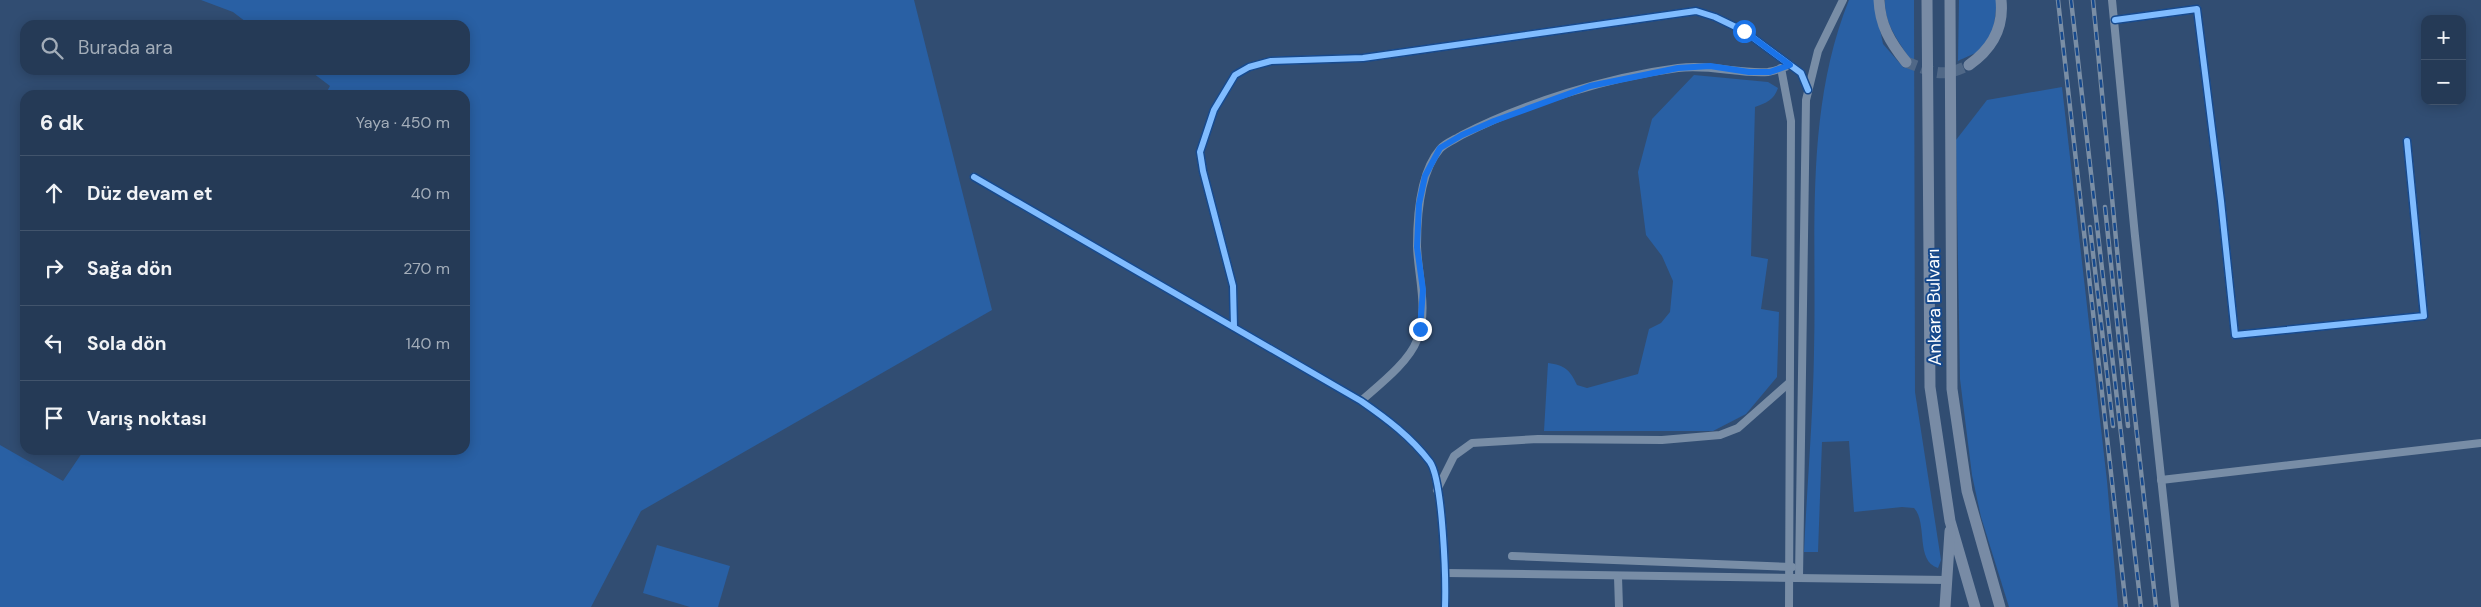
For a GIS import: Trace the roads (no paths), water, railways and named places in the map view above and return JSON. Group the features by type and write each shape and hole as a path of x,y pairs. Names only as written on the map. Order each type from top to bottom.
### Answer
{"main road":[{"path":"1880,0 1881,18 1888,36 1906,62"},
{"name":"Ankara Bulvarı","path":"1927,0 1930,387 1950,521 1975,607"},
{"name":"Ankara Bulvarı","path":"1950,0 1952,389 1967,491 2000,607"},
{"path":"1969,65 1985,53 1996,38 2002,19 2001,0"},
{"path":"1946,607 1950,521"}],"street":[{"path":"1799,578 1808,90 1818,51 1843,0"},
{"path":"2112,0 2175,607"},
{"path":"2114,20 2197,9 2221,201 2235,335 2424,316 2406,141"},
{"path":"1234,327 1233,286 1203,171 1200,152 1214,110 1225,90 1235,75 1248,67 1271,61 1362,58 1696,11 1715,17 1744,31 1801,73 1808,90"},
{"path":"1362,401 1396,369 1417,341 1423,290 1417,247 1419,204 1425,176 1440,148 1462,135 1494,121 1590,86 1678,68 1710,66 1763,72 1790,65"},
{"path":"1781,68 1792,121 1789,607"},
{"path":"974,177 1362,401 1402,430 1431,464 1437,490 1446,573 1445,607"},
{"path":"1437,490 1454,456 1472,443 1538,439 1662,440 1720,435 1738,428 1789,383"},
{"path":"2161,480 2481,443"},
{"path":"1512,556 1799,567"},
{"path":"1446,573 1947,580"},
{"path":"1618,576 1619,607"}],"tunnel":[{"path":"1906,62 1931,71 1944,73 1969,65"}],"railway":[{"path":"2058,0 2126,607"},
{"path":"2071,0 2141,607"},
{"path":"2093,0 2120,281 2156,607"},
{"path":"2105,207 2128,426"},
{"path":"2090,227 2113,426"}]}
